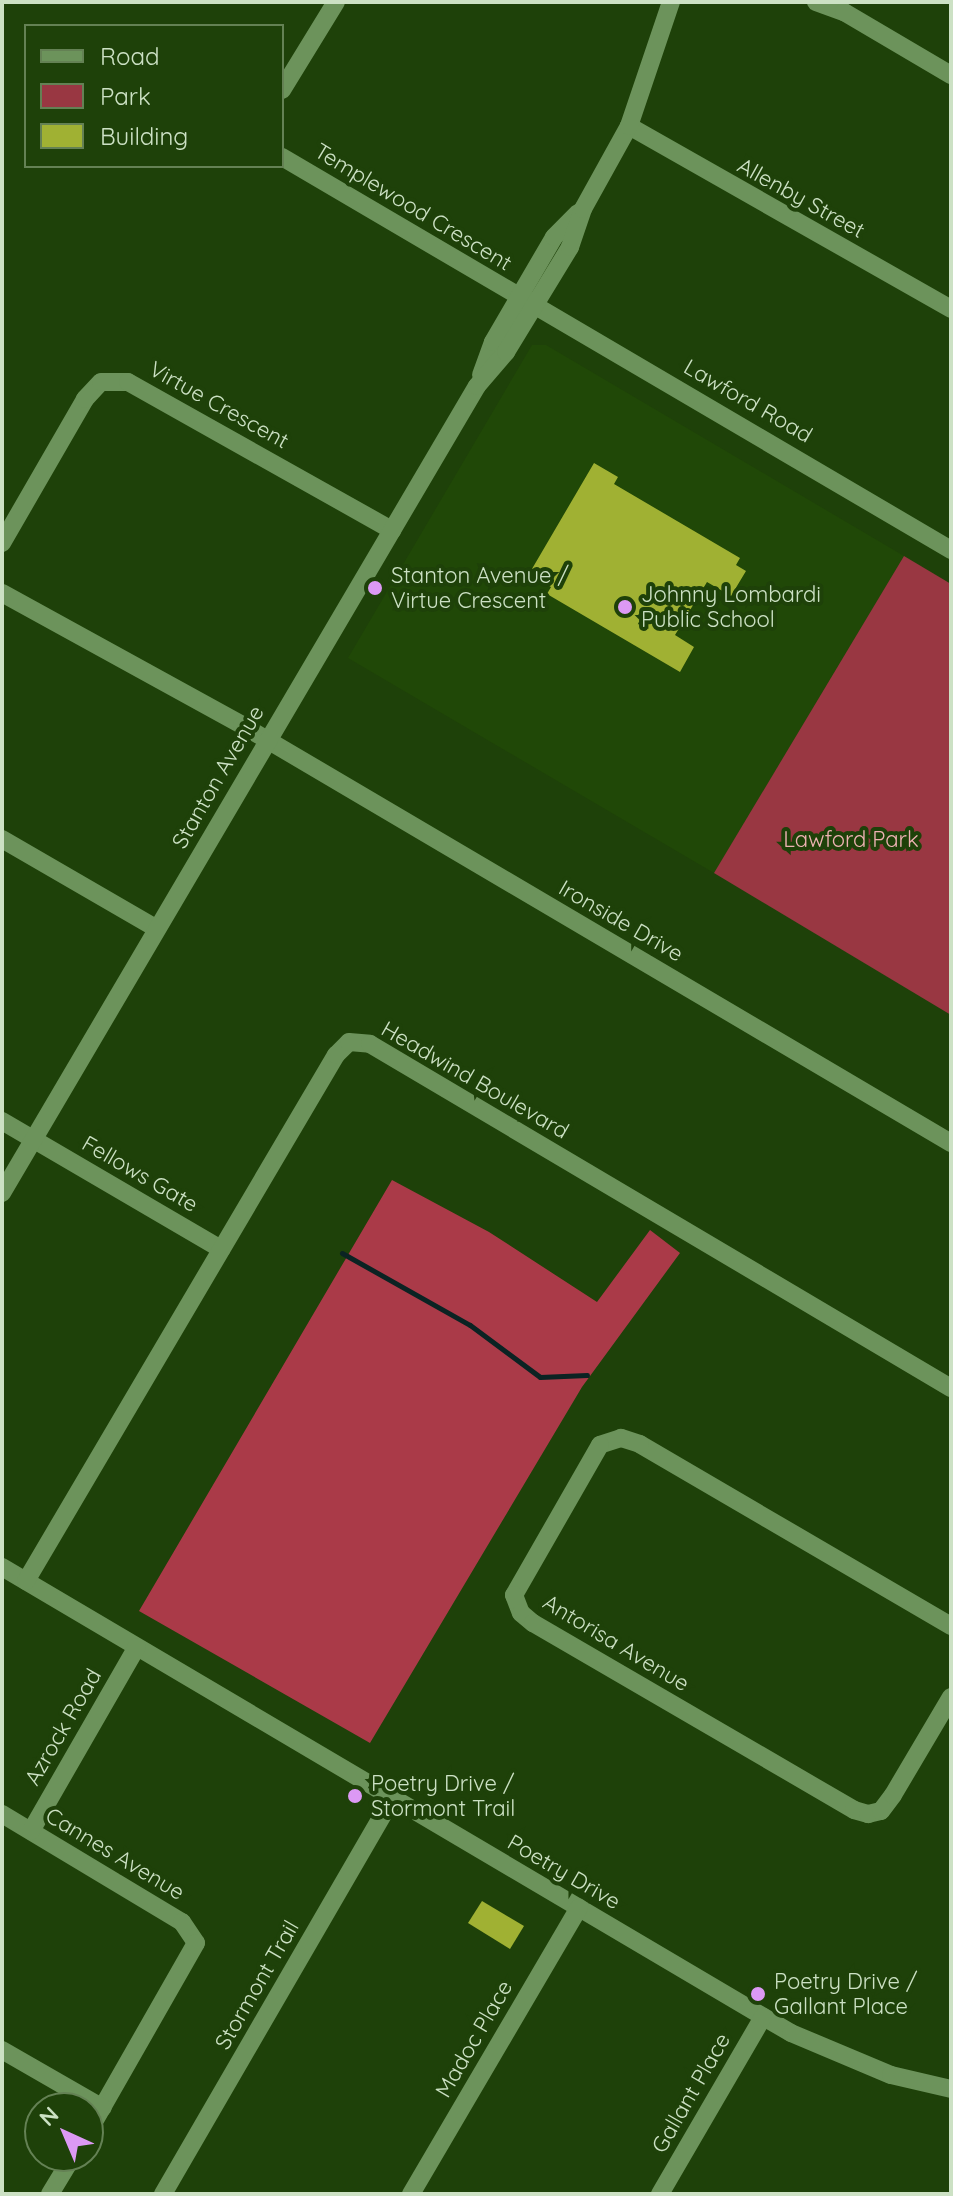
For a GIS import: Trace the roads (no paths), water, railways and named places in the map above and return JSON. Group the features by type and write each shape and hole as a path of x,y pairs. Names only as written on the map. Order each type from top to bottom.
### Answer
{"street":[{"path":"284,87 336,2"},
{"name":"Stanton Avenue","path":"2,1193 477,386 506,352 554,237 583,209 629,126 671,2"},
{"path":"816,2 844,12 951,75"},
{"name":"Allenby Street","path":"629,126 951,309"},
{"name":"Templewood Crescent","path":"284,158 526,302"},
{"name":"Lawford Road","path":"526,302 950,547"},
{"name":"Virtue Crescent","path":"2,543 85,399 101,382 128,382 392,530"},
{"path":"2,593 268,740"},
{"name":"Ironside Drive","path":"268,740 951,1143"},
{"path":"2,839 157,929"},
{"name":"Headwind Boulevard","path":"26,1581 336,1055 349,1042 370,1044 950,1385"},
{"name":"Fellows Gate","path":"2,1121 221,1249"},
{"name":"Antorisa Avenue","path":"951,1626 640,1444 621,1438 600,1445 514,1595 521,1613 533,1623 854,1810 868,1814 881,1811 893,1795 951,1697"},
{"name":"Poetry Drive","path":"2,1567 763,2017 813,2044 854,2061 891,2075 951,2089"},
{"name":"Azrock Road","path":"31,1831 137,1647"},
{"name":"Stormont Trail","path":"163,2194 392,1799"},
{"name":"Cannes Avenue","path":"2,1814 182,1922 196,1943 104,2106"},
{"name":"Madoc Place","path":"411,2194 579,1908"},
{"name":"Gallant Place","path":"660,2194 763,2017"},
{"path":"2,2050 75,2092"},
{"path":"50,2194 63,2172"}],"waterway":[{"path":"342,1253 470,1325 540,1377 587,1375"}],"place":[{"name":"Stanton Avenue / Virtue Crescent","path":"375,588"},
{"name":"Johnny Lombardi Public School","path":"625,607"},
{"name":"Poetry Drive / Stormont Trail","path":"355,1796"},
{"name":"Poetry Drive / Gallant Place","path":"758,1994"}],"park label":[{"name":"Lawford Park","path":"851,840"}]}
